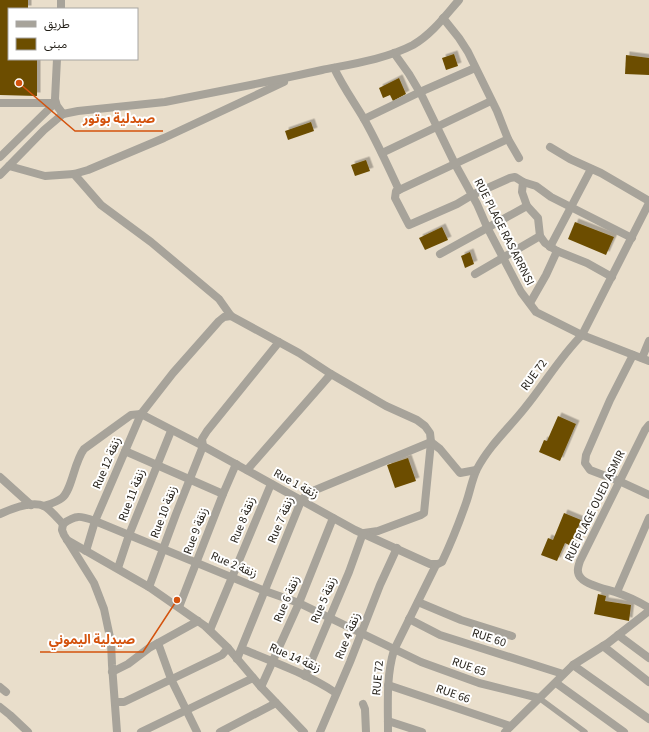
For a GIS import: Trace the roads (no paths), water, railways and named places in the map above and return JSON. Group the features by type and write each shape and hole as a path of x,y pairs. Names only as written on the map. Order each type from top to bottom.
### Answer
{"street":[{"path":"0,175 44,130 63,114 91,109 165,102 334,68 394,53 420,40 434,29 459,0"},
{"path":"443,18 465,48 518,158"},
{"name":"RUE PLAGE RAS ARRNSI","path":"394,53 420,92 520,292 536,312 582,336 641,358"},
{"path":"57,60 55,103 63,114"},
{"path":"334,68 382,153 398,190"},
{"path":"364,119 475,68"},
{"path":"8,166 45,176 74,174 88,170 164,138 299,75"},
{"path":"382,153 491,101"},
{"path":"0,104 55,103"},
{"path":"0,157 55,103"},
{"path":"508,139 398,190 395,198 408,224 410,225 457,204 472,195 515,177 523,182 536,186 551,197 632,238"},
{"path":"550,147 649,202"},
{"path":"530,303 546,275 554,249 571,207 591,169"},
{"path":"74,174 101,205 151,242 219,299 231,316 300,353 386,406 417,420 426,426 430,433 431,442 424,513 378,531 363,533"},
{"path":"523,182 522,192 527,206 538,218 540,236 554,249 587,263 612,277"},
{"name":"RUE 72","path":"388,732 388,685 394,650 460,520 476,470 494,442 524,410 567,352 582,336 649,202"},
{"path":"440,254 527,206"},
{"path":"475,274 540,236"},
{"name":"Rue 12 زنقة","path":"86,551 95,521 141,414 173,373 219,321 224,317 231,316"},
{"path":"649,341 641,358 610,400 585,458 586,466 590,470 649,495"},
{"name":"Rue 10 زنقة","path":"149,587 203,446 202,439 279,342"},
{"path":"247,470 332,374"},
{"path":"0,514 14,508 31,505 44,506 61,499 66,494 79,456 84,449 131,415 141,414"},
{"name":"Rue 1 زنقة","path":"141,414 171,431 203,446 333,518 422,560 439,564"},
{"name":"RUE PLAGE OUED ASMIR","path":"617,592 588,583 581,579 578,575 578,567 619,481 649,425"},
{"name":"Rue 11 زنقة","path":"118,568 129,535 171,431"},
{"path":"431,442 440,449 460,472 476,470"},
{"name":"Rue 7 زنقة","path":"237,660 301,501 308,493 431,442"},
{"path":"125,451 223,494"},
{"name":"Rue 9 زنقة","path":"179,607 236,464"},
{"path":"0,477 31,505"},
{"name":"Rue 8 زنقة","path":"210,630 271,484"},
{"path":"44,506 63,524 62,530 67,540 94,583 101,599 110,636 117,732"},
{"name":"Rue 2 زنقة","path":"63,524 68,520 79,516 95,521 265,591 299,603 394,650"},
{"name":"Rue 6 زنقة","path":"261,687 299,603 333,518"},
{"path":"649,518 617,592 649,608"},
{"name":"Rue 5 زنقة","path":"305,676 349,572 363,533"},
{"path":"67,540 149,587 210,630 228,648 300,731"},
{"name":"Rue 4 زنقة","path":"320,732 397,548"},
{"path":"418,602 461,620 512,636"},
{"path":"508,730 573,665 603,646 649,612"},
{"name":"RUE 60","path":"409,620 440,634 563,674"},
{"path":"112,672 128,664 149,648 198,621"},
{"path":"618,635 649,658"},
{"path":"158,643 172,679 197,732"},
{"path":"603,646 649,682"},
{"path":"115,702 124,702 222,655 228,648"},
{"name":"Rue 14 زنقة","path":"242,649 320,683 336,693"},
{"name":"RUE 65","path":"394,650 421,662 479,683 539,698"},
{"path":"573,665 649,720"},
{"path":"141,732 253,678"},
{"path":"556,683 624,732"},
{"name":"RUE 66","path":"388,685 508,730"},
{"path":"539,698 585,732"},
{"path":"220,732 276,703"},
{"path":"363,704 365,709 366,732"},
{"path":"0,707 10,714 28,732"},
{"path":"388,721 422,732"}],"place":[{"name":"صيدلية بوتور","path":"19,83"},
{"name":"صيدلية اليموني","path":"177,600"}]}
